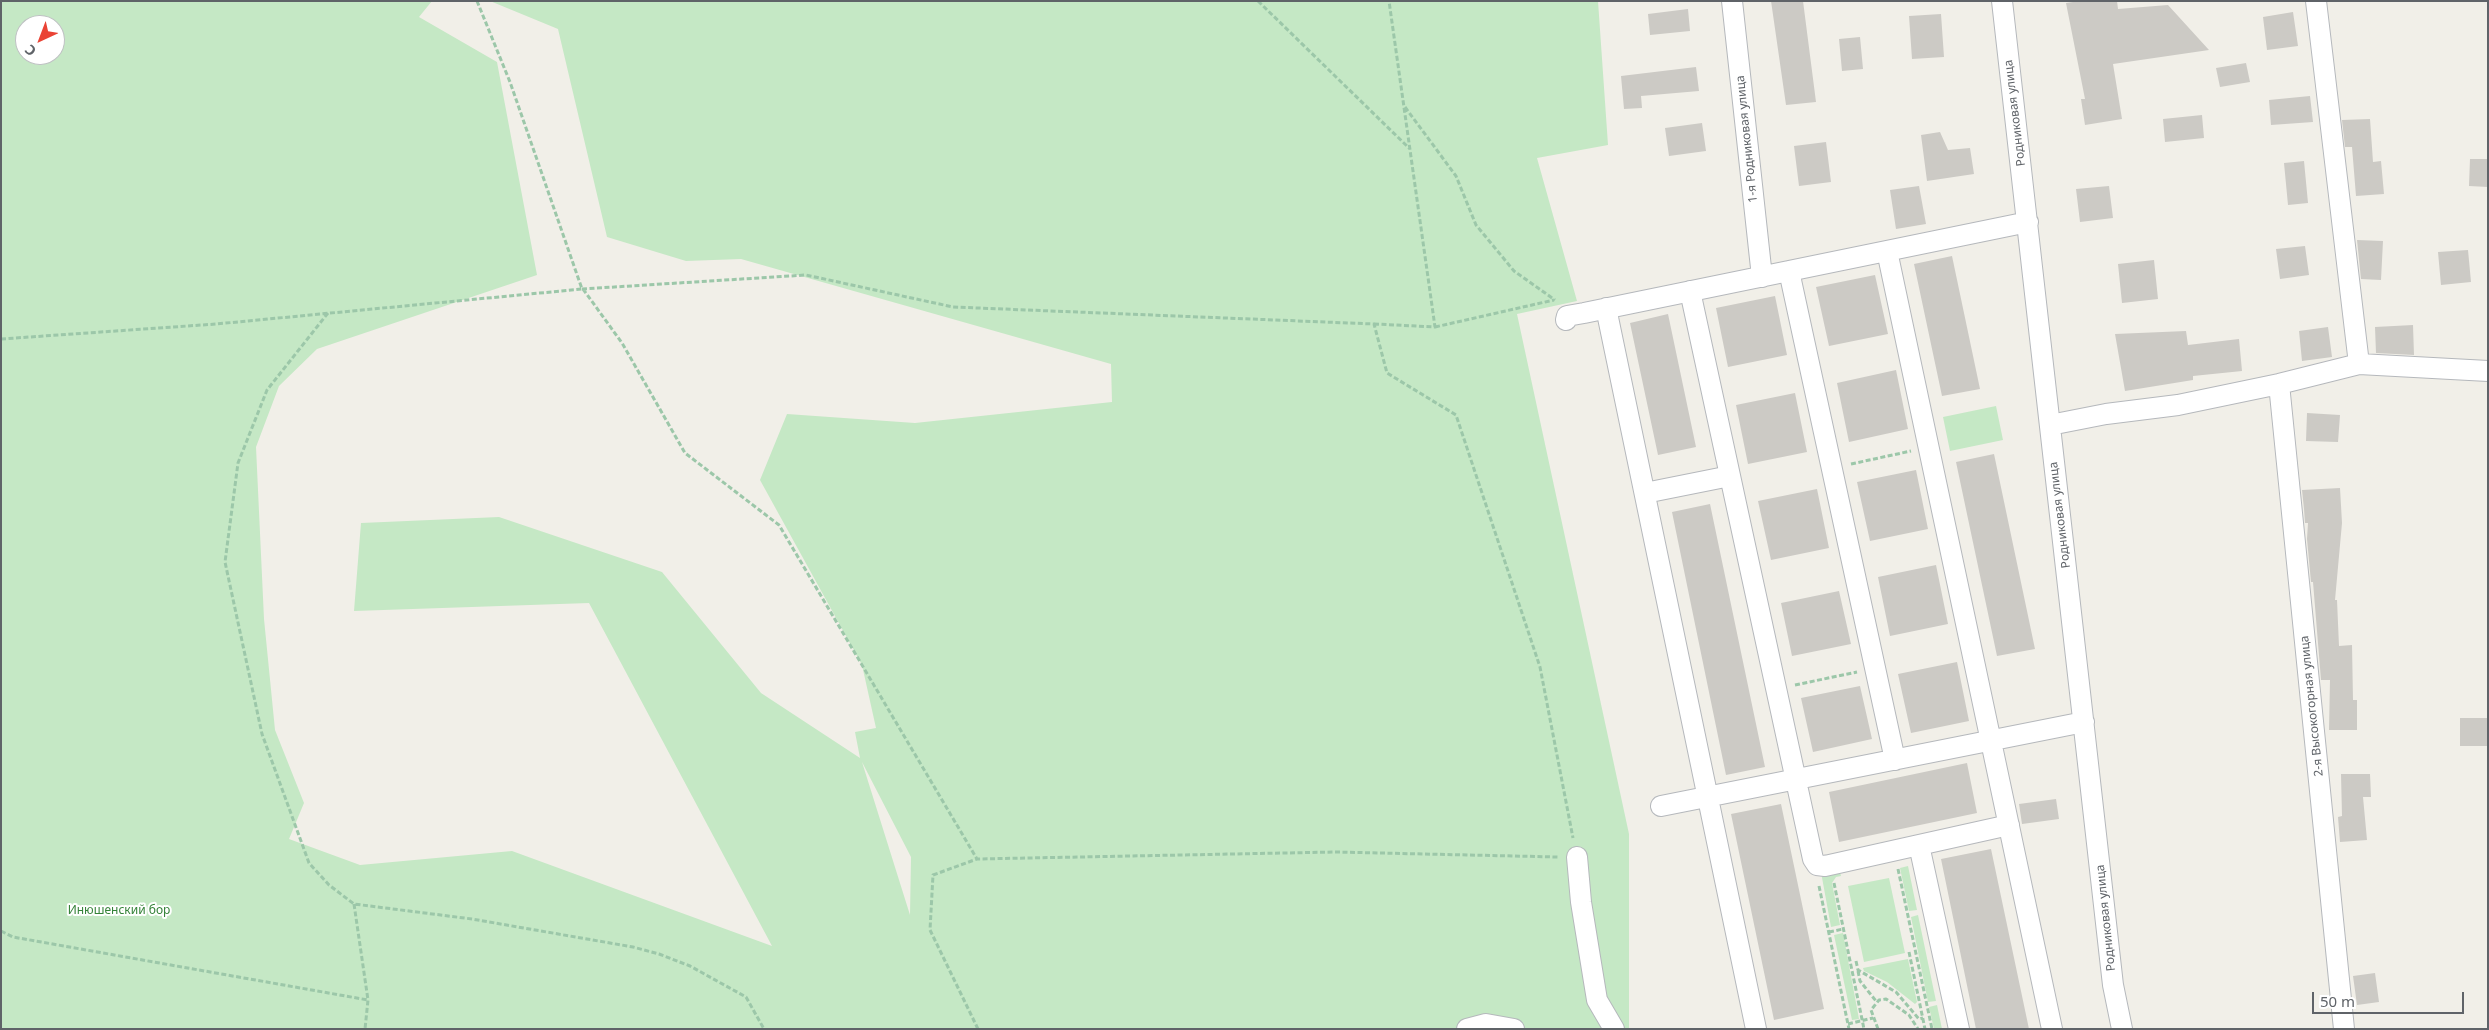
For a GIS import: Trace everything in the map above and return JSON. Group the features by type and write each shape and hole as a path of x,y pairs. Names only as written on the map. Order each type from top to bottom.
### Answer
{"street":[{"name":"1-я Родниковая улица","path":"1732,1 1762,276"},
{"name":"Родниковая улица","path":"2002,1 2113,985 2122,1029"},
{"path":"2316,1 2360,364"},
{"path":"1566,318 1606,308 2028,222"},
{"path":"1887,251 2052,1029"},
{"path":"1789,271 1895,760"},
{"path":"1690,292 1813,859 1817,865 1824,866 2009,825"},
{"path":"1606,308 1756,1029"},
{"path":"2050,425 2106,414 2178,405 2279,384 2360,364 2488,371"},
{"name":"2-я Высокогорная улица","path":"2279,384 2344,1029"},
{"path":"1645,494 1730,476"},
{"path":"1661,806 2084,722"},
{"path":"1919,845 1959,1029"},
{"path":"1576,857 1581,902 1597,1000 1614,1029"},
{"path":"1467,1029 1486,1024 1514,1029"}],"path":[{"path":"477,1 510,82 582,289 622,343 685,453 779,525 977,859"},
{"path":"1258,1 1410,149"},
{"path":"1389,1 1435,327"},
{"path":"1,339 216,324 582,289 806,274 953,307 1435,327 1555,300 1514,271 1476,226 1456,176 1404,106"},
{"path":"328,313 267,390 238,464 226,562 262,734 309,863 329,885 354,904 472,919 633,947 690,966 746,997 764,1029"},
{"path":"978,1029 930,930 933,875 977,859 1335,852 1576,857 1540,667 1456,415 1387,373 1374,324"},
{"path":"1831,468 1929,448"},
{"path":"1776,689 1875,669"},
{"path":"1817,865 1817,876 1849,1029"},
{"path":"1893,866 1898,870 1932,1029"},
{"path":"1837,878 1833,884 1864,1029"},
{"path":"354,904 368,1000 365,1029"},
{"path":"1829,932 1843,929"},
{"path":"1,931 13,937 368,1000"},
{"path":"1909,952 1921,1019 1925,1029"},
{"path":"1856,961 1860,981 1876,1001"},
{"path":"1858,970 1896,992 1921,1019"},
{"path":"1878,1029 1871,1010 1876,1001 1886,999 1895,1003 1913,1020 1918,1029"},
{"path":"1920,1006 1927,1004"},
{"path":"1848,1024 1873,1018"},
{"path":"1913,1020 1921,1019"}],"green space":[{"name":"Инюшенский бор","path":"1,1 432,1 419,17 497,62 537,275 317,349 279,386 256,447 264,619 275,730 304,803 289,839 360,865 512,851 772,946 589,603 354,611 361,523 499,517 662,572 761,693 860,758 855,732 876,728 862,665 760,480 787,414 915,423 1112,402 1111,364 741,259 686,261 607,237 558,29 490,1 1598,1 1608,145 1537,158 1577,301 1517,314 1629,834 1629,1029 1,1029","holes":["862,762 911,857 910,915"]},
{"path":"1996,406 2003,440 1950,451 1943,417"},
{"path":"1908,866 1917,910 1909,911 1900,868"},
{"path":"1839,868 1841,876 1836,877 1832,883 1840,925 1831,927 1821,872"},
{"path":"1889,878 1905,953 1864,962 1848,886"},
{"path":"1918,915 1936,1001 1928,1002 1911,917"},
{"path":"1843,933 1859,1019 1852,1020 1834,935"},
{"path":"1908,959 1917,1002 1915,1004 1887,982 1864,971 1863,968"},
{"path":"1937,1005 1942,1029 1934,1029 1929,1007"}],"building":[{"path":"1771,1 1803,1 1816,102 1786,105"},
{"path":"2117,1 2118,9 2168,5 2209,50 2113,64 2122,119 2085,125 2081,99 2085,99 2066,3"},
{"path":"1688,9 1690,31 1650,35 1648,14"},
{"path":"2293,12 2298,46 2267,50 2263,17"},
{"path":"1941,14 1944,57 1912,59 1909,16"},
{"path":"1860,37 1863,69 1842,71 1839,39"},
{"path":"2246,63 2250,82 2220,87 2216,68"},
{"path":"1696,67 1699,91 1641,96 1642,108 1624,109 1621,76"},
{"path":"2310,96 2313,122 2271,125 2269,100"},
{"path":"2202,115 2204,138 2165,142 2163,119"},
{"path":"2370,119 2373,162 2381,161 2384,194 2356,196 2352,147 2345,147 2342,120"},
{"path":"1702,123 1706,151 1669,156 1665,128"},
{"path":"1940,132 1948,150 1970,148 1974,174 1927,181 1921,135"},
{"path":"1826,142 1831,182 1799,186 1794,146"},
{"path":"2470,159 2488,159 2488,187 2469,186"},
{"path":"2304,161 2308,203 2288,205 2284,163"},
{"path":"1919,186 1926,224 1896,229 1890,190"},
{"path":"2109,186 2113,218 2080,222 2076,189"},
{"path":"2357,240 2383,241 2381,280 2361,279"},
{"path":"2305,246 2309,275 2280,279 2276,249"},
{"path":"2468,250 2471,282 2441,285 2438,252"},
{"path":"1952,256 1980,389 1942,396 1914,264"},
{"path":"2154,260 2158,299 2122,303 2118,264"},
{"path":"1875,275 1888,334 1829,346 1816,287"},
{"path":"1775,296 1787,355 1728,367 1716,308"},
{"path":"1668,314 1696,447 1658,455 1630,323"},
{"path":"2413,325 2414,355 2376,353 2375,327"},
{"path":"2328,327 2332,357 2302,361 2299,331"},
{"path":"2186,331 2188,345 2239,339 2242,371 2193,376 2193,380 2125,391 2115,334"},
{"path":"1896,370 1908,429 1849,442 1837,383"},
{"path":"1795,393 1807,452 1748,464 1736,405"},
{"path":"2307,413 2340,415 2338,442 2306,441"},
{"path":"1994,454 2035,649 1997,656 1956,462"},
{"path":"1916,470 1928,529 1870,541 1857,482"},
{"path":"2340,488 2342,523 2335,600 2337,600 2339,646 2352,645 2353,700 2357,700 2357,730 2329,730 2330,680 2321,680 2313,582 2311,582 2307,539 2308,523 2305,523 2302,490"},
{"path":"1817,489 1829,548 1771,560 1758,501"},
{"path":"1710,504 1765,767 1726,775 1672,512"},
{"path":"1936,565 1948,624 1890,636 1878,577"},
{"path":"1839,591 1851,644 1792,656 1781,603"},
{"path":"1957,662 1969,721 1911,733 1898,674"},
{"path":"1860,686 1872,739 1813,752 1801,698"},
{"path":"2460,718 2488,718 2488,746 2460,746"},
{"path":"1967,763 1977,813 1839,842 1829,792"},
{"path":"2341,774 2370,774 2371,797 2363,797 2367,840 2340,842 2338,817 2342,816"},
{"path":"2056,799 2059,819 2022,824 2019,804"},
{"path":"1781,804 1824,1009 1774,1020 1731,814"},
{"path":"1991,849 2029,1029 1976,1029 1941,859"},
{"path":"2375,973 2379,1002 2357,1005 2353,976"}]}
